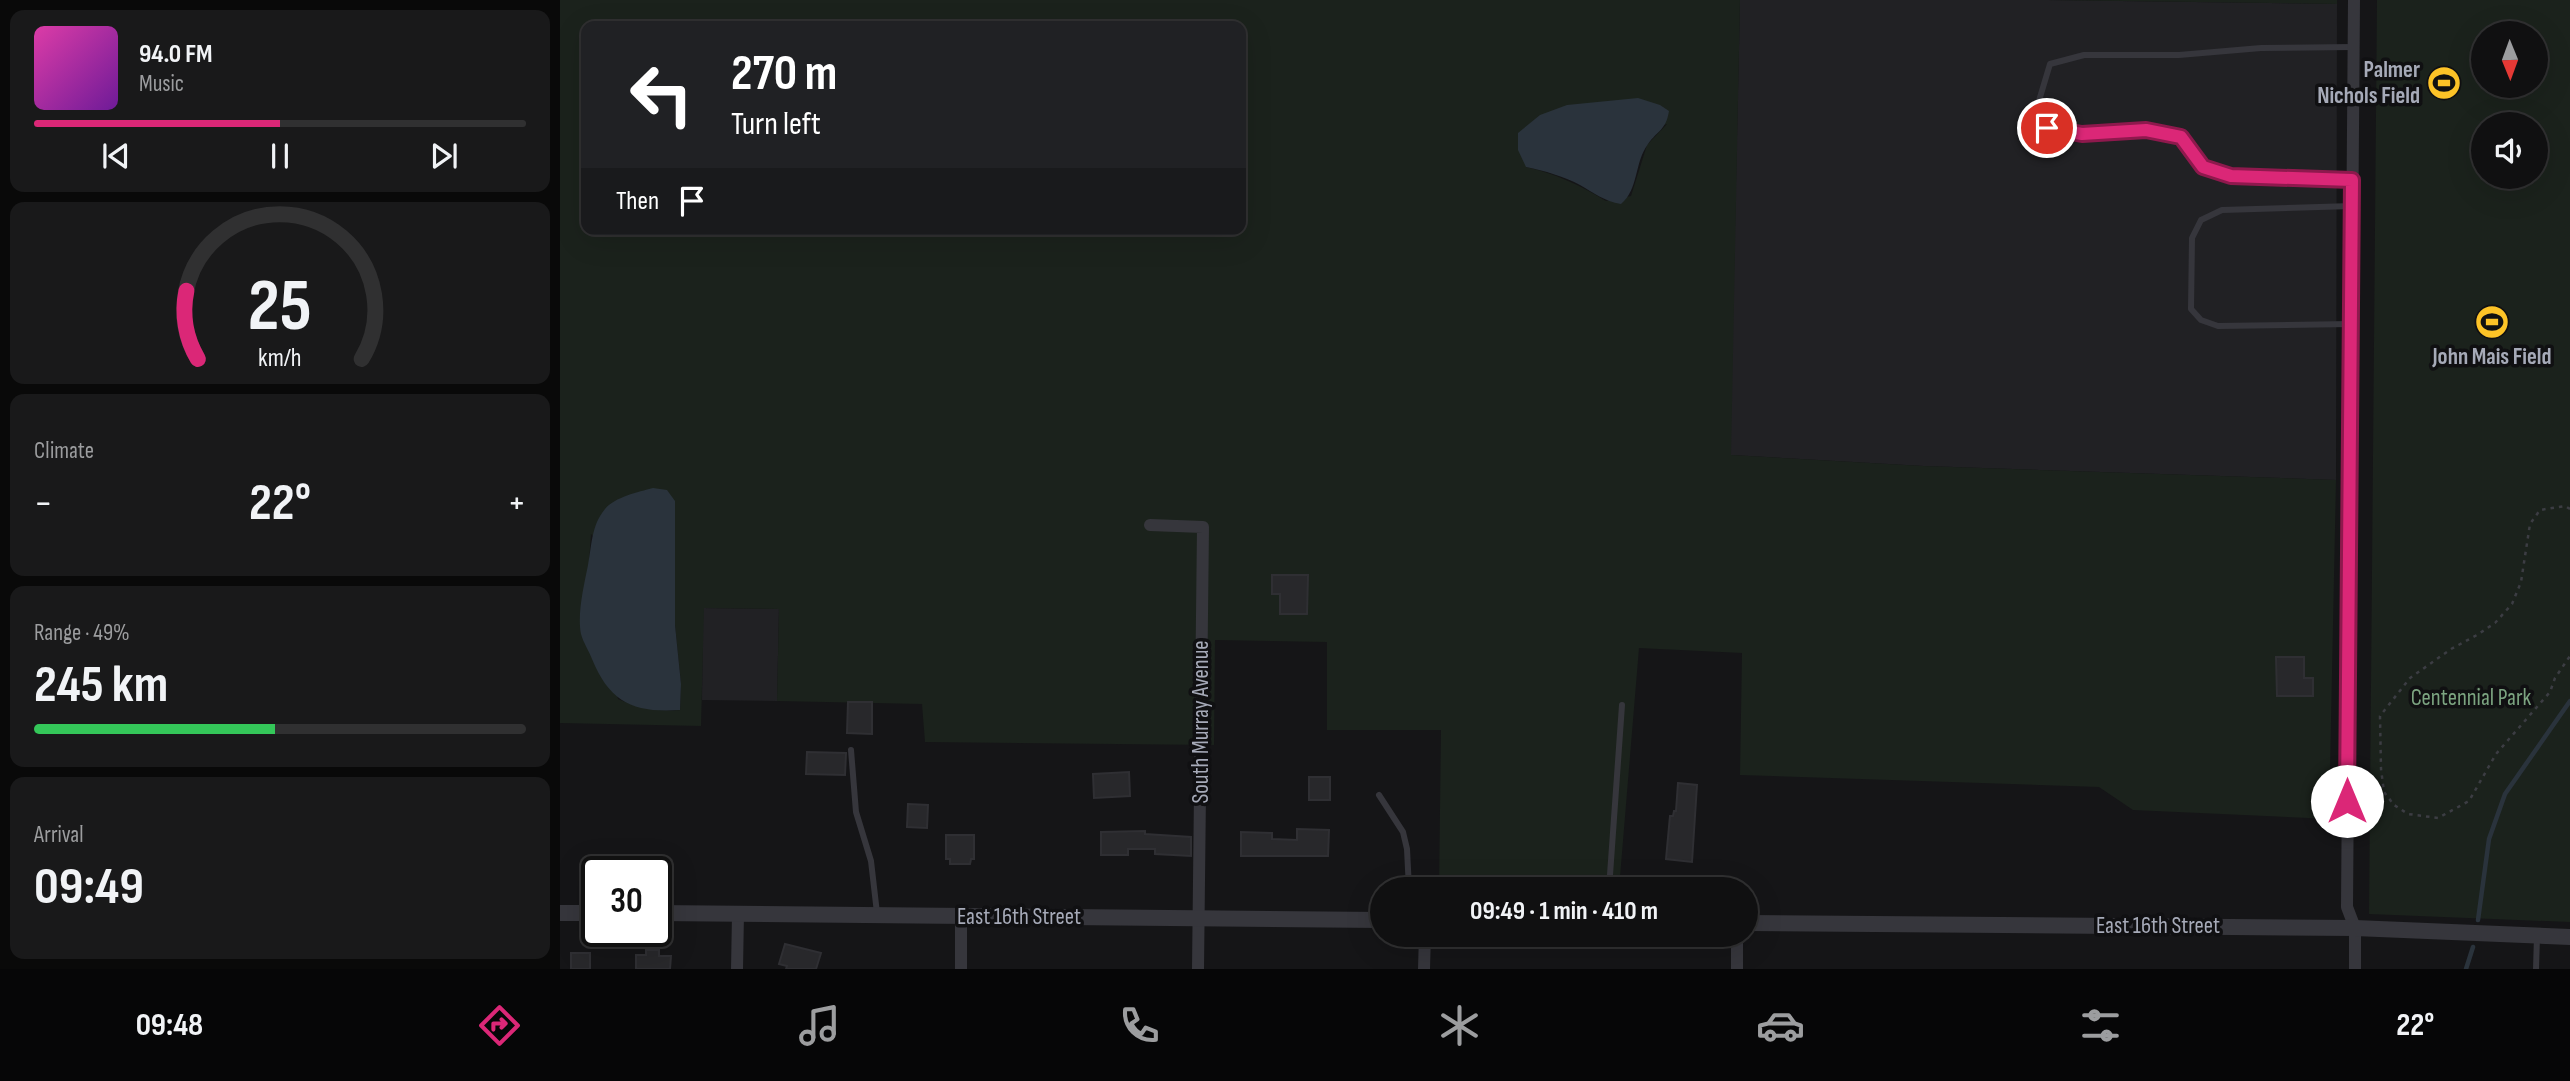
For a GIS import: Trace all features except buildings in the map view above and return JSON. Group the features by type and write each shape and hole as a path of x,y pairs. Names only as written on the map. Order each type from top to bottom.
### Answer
{"street":[{"path":"2354,0 2347,907 2355,928 2355,969"},
{"name":"South Murray Avenue","path":"1150,525 1203,527 1198,969"},
{"path":"560,913 581,913"},
{"name":"East 16th Street","path":"672,914 1370,920"},
{"path":"737,914 737,969"},
{"path":"961,916 961,969"},
{"name":"East 16th Street","path":"1758,923 2355,928 2570,937"},
{"path":"1424,947 1424,969"},
{"path":"1737,947 1737,969"}],"lane":[{"path":"2352,180 2231,176 2203,167 2181,137 2146,130 2082,134 2047,128 2038,104 2050,64 2084,55 2179,55 2261,48 2353,47"},
{"path":"2351,324 2218,326 2201,320 2191,309 2192,238 2201,220 2222,210 2352,206"},
{"path":"1610,877 1622,705"},
{"path":"850,750 856,812 871,861 877,915"},
{"path":"1379,795 1403,832 1408,877"},
{"path":"2536,969 2537,936"}],"path":[{"path":"2570,509 2565,506 2540,510 2530,524 2521,582 2512,604 2495,623 2410,678 2380,716 2384,792 2394,805 2408,814 2438,818 2469,801 2496,754 2550,692 2555,678 2570,656"}],"shaded area":[{"path":"1740,0 2337,4 2336,480 1923,466 1730,455"},
{"path":"1638,98 1669,111 1664,126 1644,151 1631,191 1621,204 1604,199 1567,179 1526,167 1518,150 1518,133 1540,115 1567,105"},
{"path":"653,488 667,490 675,501 675,625 681,684 680,710 637,707 616,695 599,674 583,640 580,626 593,536 600,515 615,501"},
{"path":"703,608 779,609 777,701 702,700"}],"green space":[{"path":"560,0 1740,0 1731,455 1923,466 2336,480 2329,819 2133,810 2099,787 1740,775 1742,653 1639,648 1620,877 1439,877 1441,730 1327,730 1327,642 1215,640 1214,745 925,742 922,704 777,701 779,609 704,608 701,726 560,723","holes":["1667,124 1647,145 1631,196 1606,201 1567,181 1526,167","591,534 675,625 681,684 680,710 648,709 618,699 589,562"]},
{"path":"2049,0 2337,0 2337,4"},
{"name":"Centennial Park","path":"2377,0 2570,0 2570,922 2369,914"}],"waterway":[{"path":"2478,920 2489,839 2505,794 2570,701"},
{"path":"2466,969 2473,947"}],"place":[{"name":"Palmer Nichols Field","path":"2444,83"},
{"name":"John Mais Field","path":"2492,322"}],"route":[{"path":"2047,128 2082,134 2146,130 2181,137 2203,167 2231,176 2352,180 2347,801"}]}
